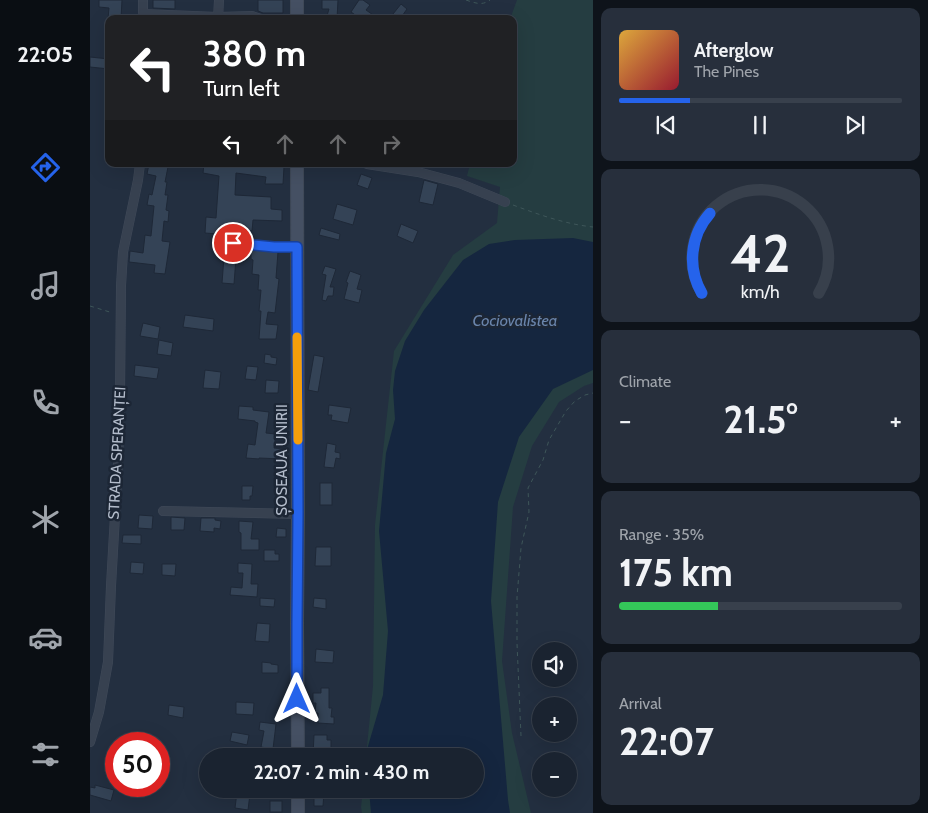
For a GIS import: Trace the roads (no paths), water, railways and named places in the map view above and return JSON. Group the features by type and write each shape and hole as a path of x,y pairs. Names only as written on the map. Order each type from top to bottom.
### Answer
{"main road":[{"path":"296,15 297,0"},
{"name":"ȘOSEAUA UNIRII","path":"297,167 298,748"},
{"path":"298,798 298,813"}],"street":[{"path":"143,0 143,15"},
{"path":"218,15 219,0"},
{"name":"STRADA SPERANȚEI","path":"90,742 108,662 110,586 118,463 120,286 123,252 140,167"},
{"path":"386,167 418,172 459,183 505,202"},
{"path":"163,511 298,514"}],"lane":[{"path":"233,243 297,247"}],"water":[{"name":"Cociovalistea","path":"573,238 593,242 593,370 553,389 519,437 498,502 491,601 510,813 371,813 370,798 484,798 484,748 367,748 383,695 388,631 379,531 386,453 395,419 393,390 395,371 405,341 424,310 463,260 489,244 515,240"}]}
